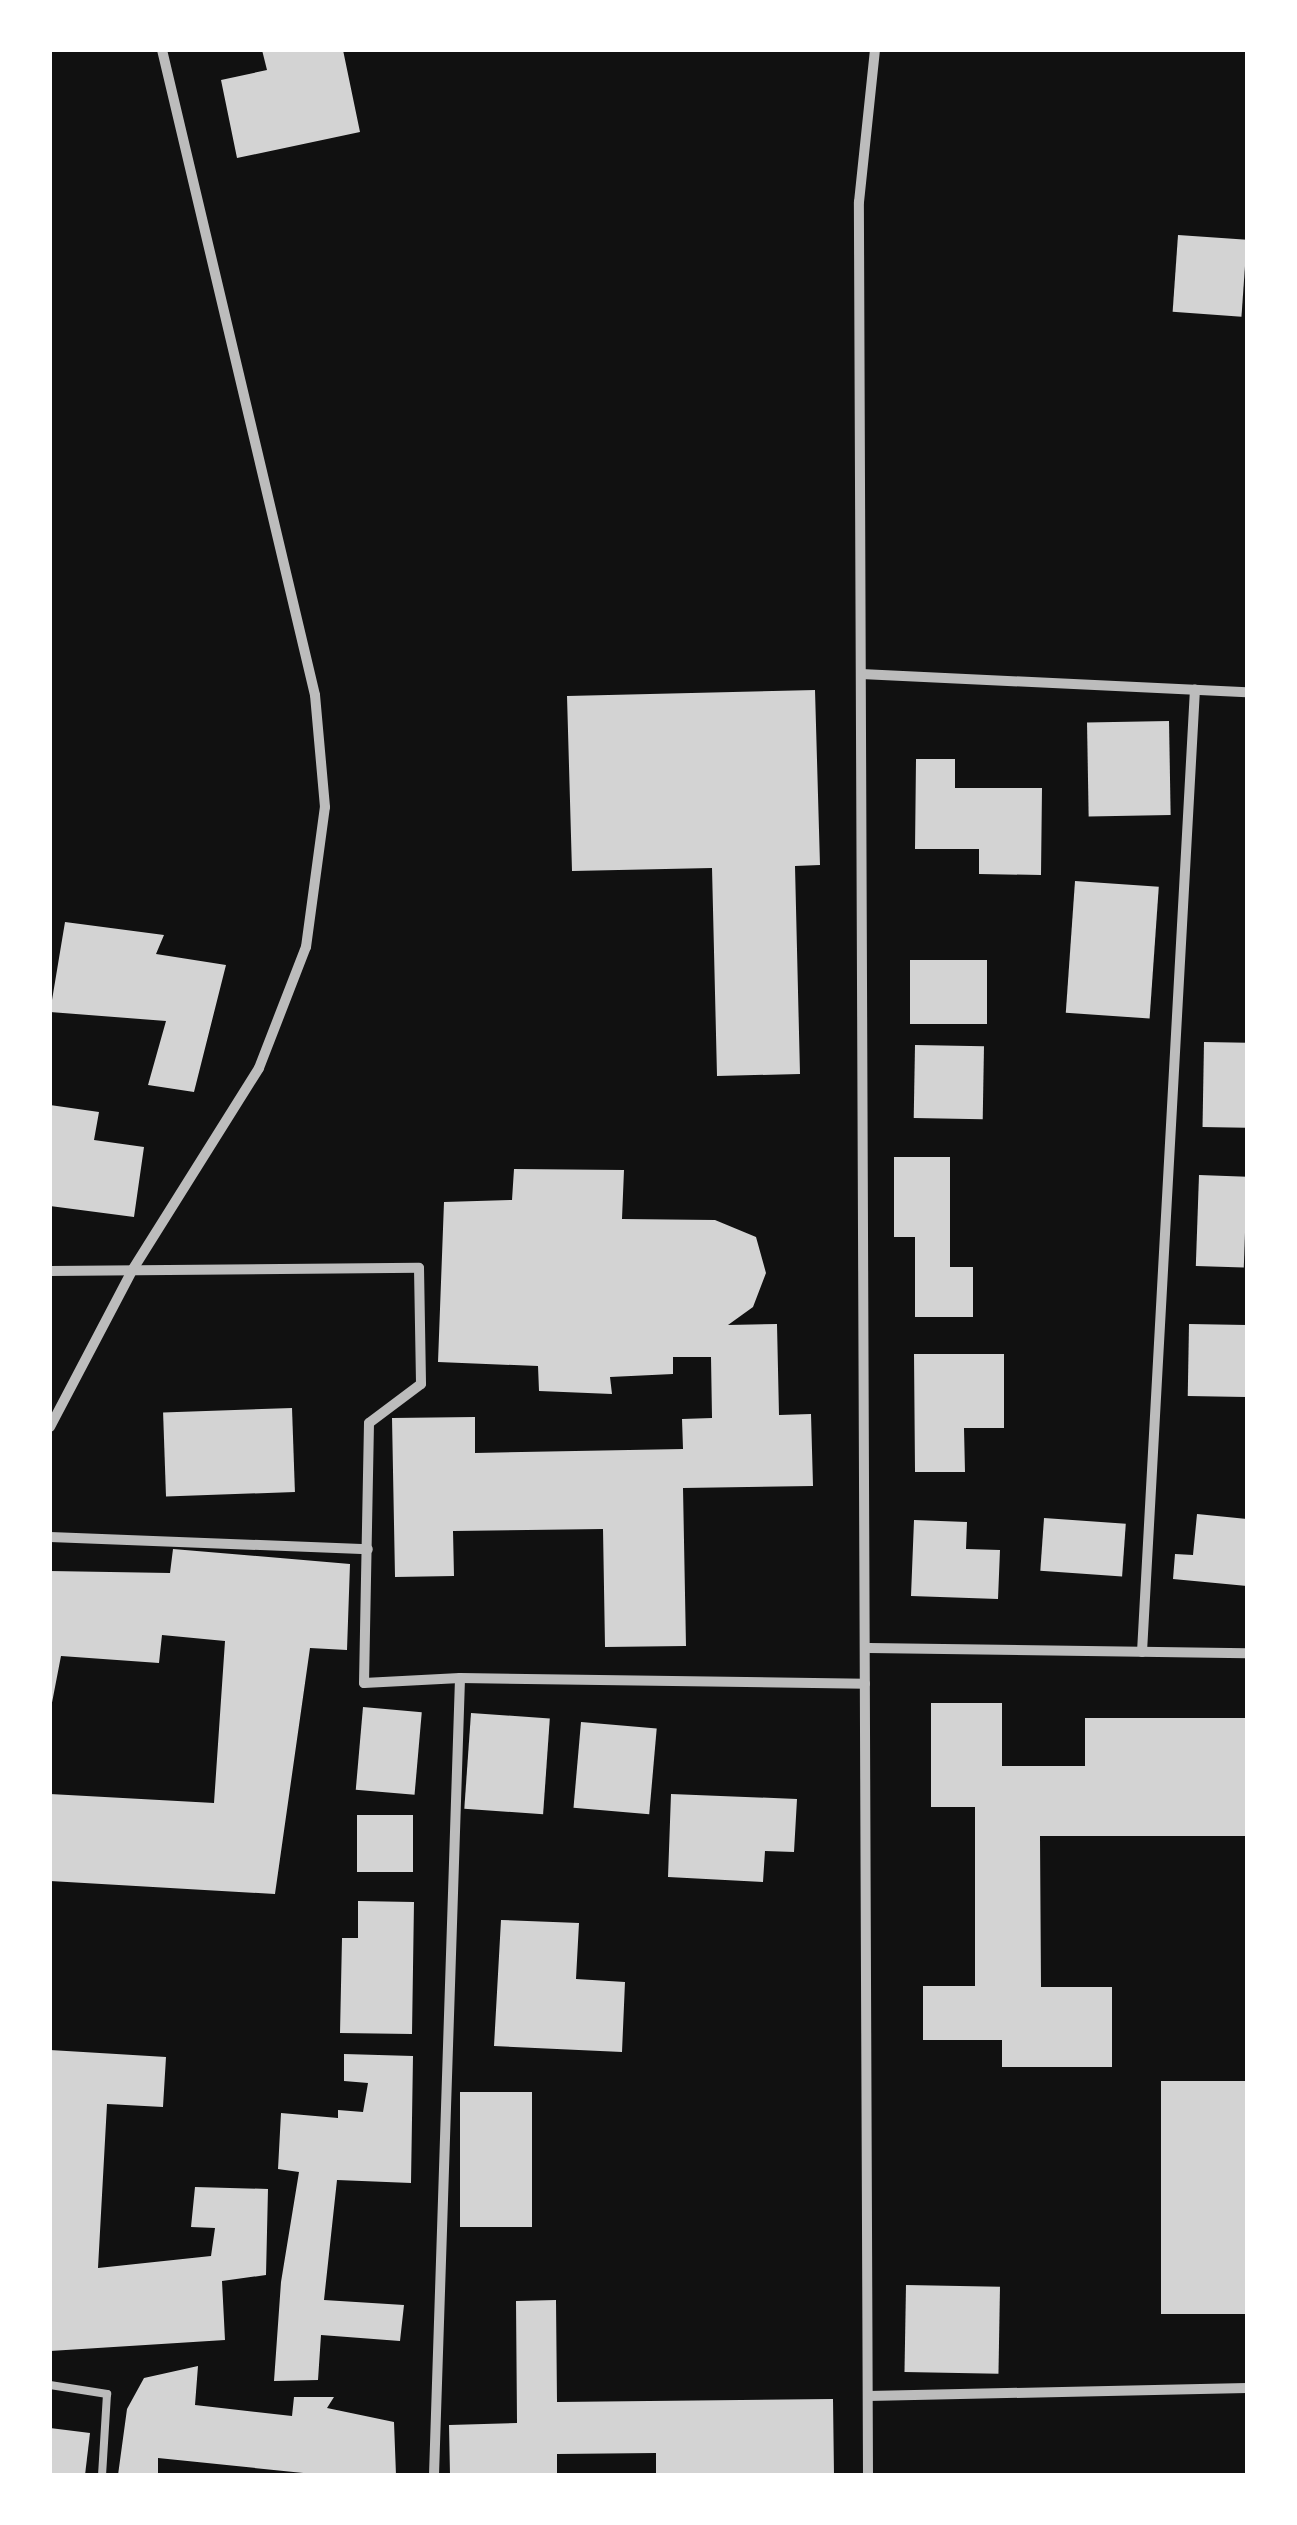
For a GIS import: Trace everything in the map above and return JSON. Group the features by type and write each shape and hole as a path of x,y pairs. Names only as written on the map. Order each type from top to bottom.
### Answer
{"street":[{"path":"50,1427 132,1270 259,1068 306,947 325,807 316,695 162,50"},
{"path":"868,2475 865,1684 869,1648 859,202 875,50"},
{"path":"861,674 1247,692"},
{"path":"1142,1652 1194,689"},
{"path":"50,1270 420,1268 421,1384 369,1423 364,1683 460,1678 865,1684"},
{"path":"50,1537 368,1549"},
{"path":"869,1648 1247,1653"},
{"path":"434,2475 460,1678"},
{"path":"868,2396 1247,2388"}],"lane":[{"path":"50,2385 107,2394 102,2475"}],"building":[{"path":"262,50 343,50 360,132 237,158 221,80 267,70"},
{"path":"1178,235 1247,240 1241,317 1173,312"},
{"path":"815,690 820,865 795,866 800,1074 717,1076 712,868 572,871 567,696"},
{"path":"1169,721 1171,815 1089,816 1087,722"},
{"path":"916,759 955,759 955,788 1042,788 1041,875 979,874 979,849 915,849"},
{"path":"1075,881 1159,887 1150,1019 1066,1013"},
{"path":"65,922 164,935 156,954 226,965 194,1092 148,1085 166,1021 50,1012"},
{"path":"910,960 987,960 987,1024 910,1024"},
{"path":"1204,1042 1247,1043 1246,1128 1203,1127"},
{"path":"915,1045 984,1046 983,1119 914,1118"},
{"path":"50,1105 99,1112 94,1140 144,1147 134,1217 50,1206"},
{"path":"894,1157 950,1157 950,1267 973,1267 973,1317 915,1317 915,1237 894,1237"},
{"path":"514,1169 624,1170 622,1219 715,1220 756,1237 766,1273 753,1307 728,1325 777,1324 779,1415 811,1414 813,1486 683,1488 686,1646 605,1647 603,1529 453,1531 454,1576 395,1577 392,1418 475,1417 475,1453 683,1449 682,1419 712,1418 711,1357 673,1357 673,1374 610,1377 612,1394 539,1391 538,1366 438,1362 444,1202 512,1200"},
{"path":"1199,1175 1247,1177 1244,1268 1196,1266"},
{"path":"1189,1324 1247,1325 1246,1397 1188,1396"},
{"path":"914,1354 1004,1354 1004,1428 964,1428 965,1472 915,1472"},
{"path":"292,1408 295,1492 166,1496 163,1413"},
{"path":"1197,1514 1247,1519 1247,1586 1173,1579 1175,1554 1193,1555"},
{"path":"1044,1518 1126,1524 1122,1577 1040,1571"},
{"path":"914,1520 967,1522 966,1549 1000,1550 998,1599 911,1596"},
{"path":"173,1549 350,1564 347,1650 310,1648 275,1894 50,1881 50,1794 214,1803 225,1641 162,1635 159,1663 61,1656 50,1713 50,1571 170,1573"},
{"path":"931,1703 1002,1703 1002,1766 1085,1766 1085,1718 1247,1718 1247,1836 1040,1836 1041,1987 1112,1987 1112,2067 1002,2067 1002,2040 923,2040 923,1986 975,1986 975,1807 931,1807"},
{"path":"363,1707 422,1712 415,1795 356,1790"},
{"path":"471,1713 550,1719 543,1814 464,1809"},
{"path":"581,1722 657,1729 649,1814 574,1808"},
{"path":"671,1794 797,1799 794,1852 765,1851 763,1882 668,1877"},
{"path":"357,1815 413,1815 413,1872 357,1872"},
{"path":"358,1901 414,1902 412,2034 340,2033 342,1938 358,1938"},
{"path":"501,1920 579,1923 576,1979 625,1982 622,2052 494,2046"},
{"path":"50,2050 166,2057 163,2107 107,2104 98,2268 211,2256 215,2228 191,2227 195,2187 268,2189 266,2275 222,2281 225,2340 50,2351"},
{"path":"344,2054 413,2056 411,2183 337,2180 324,2300 404,2305 400,2341 321,2335 318,2380 274,2381 281,2282 299,2172 278,2169 281,2113 338,2118 338,2110 363,2112 368,2083 344,2081"},
{"path":"1161,2081 1247,2081 1247,2314 1161,2314"},
{"path":"460,2092 532,2092 532,2227 460,2227"},
{"path":"906,2285 1000,2287 998,2374 904,2372"},
{"path":"556,2300 557,2402 833,2399 834,2475 656,2475 656,2453 557,2454 557,2475 450,2475 449,2425 517,2423 516,2301"},
{"path":"198,2366 195,2405 292,2416 294,2397 334,2397 327,2408 394,2422 396,2475 323,2475 158,2458 158,2475 118,2475 127,2409 144,2378"},
{"path":"50,2428 90,2433 85,2475 50,2475"}]}
